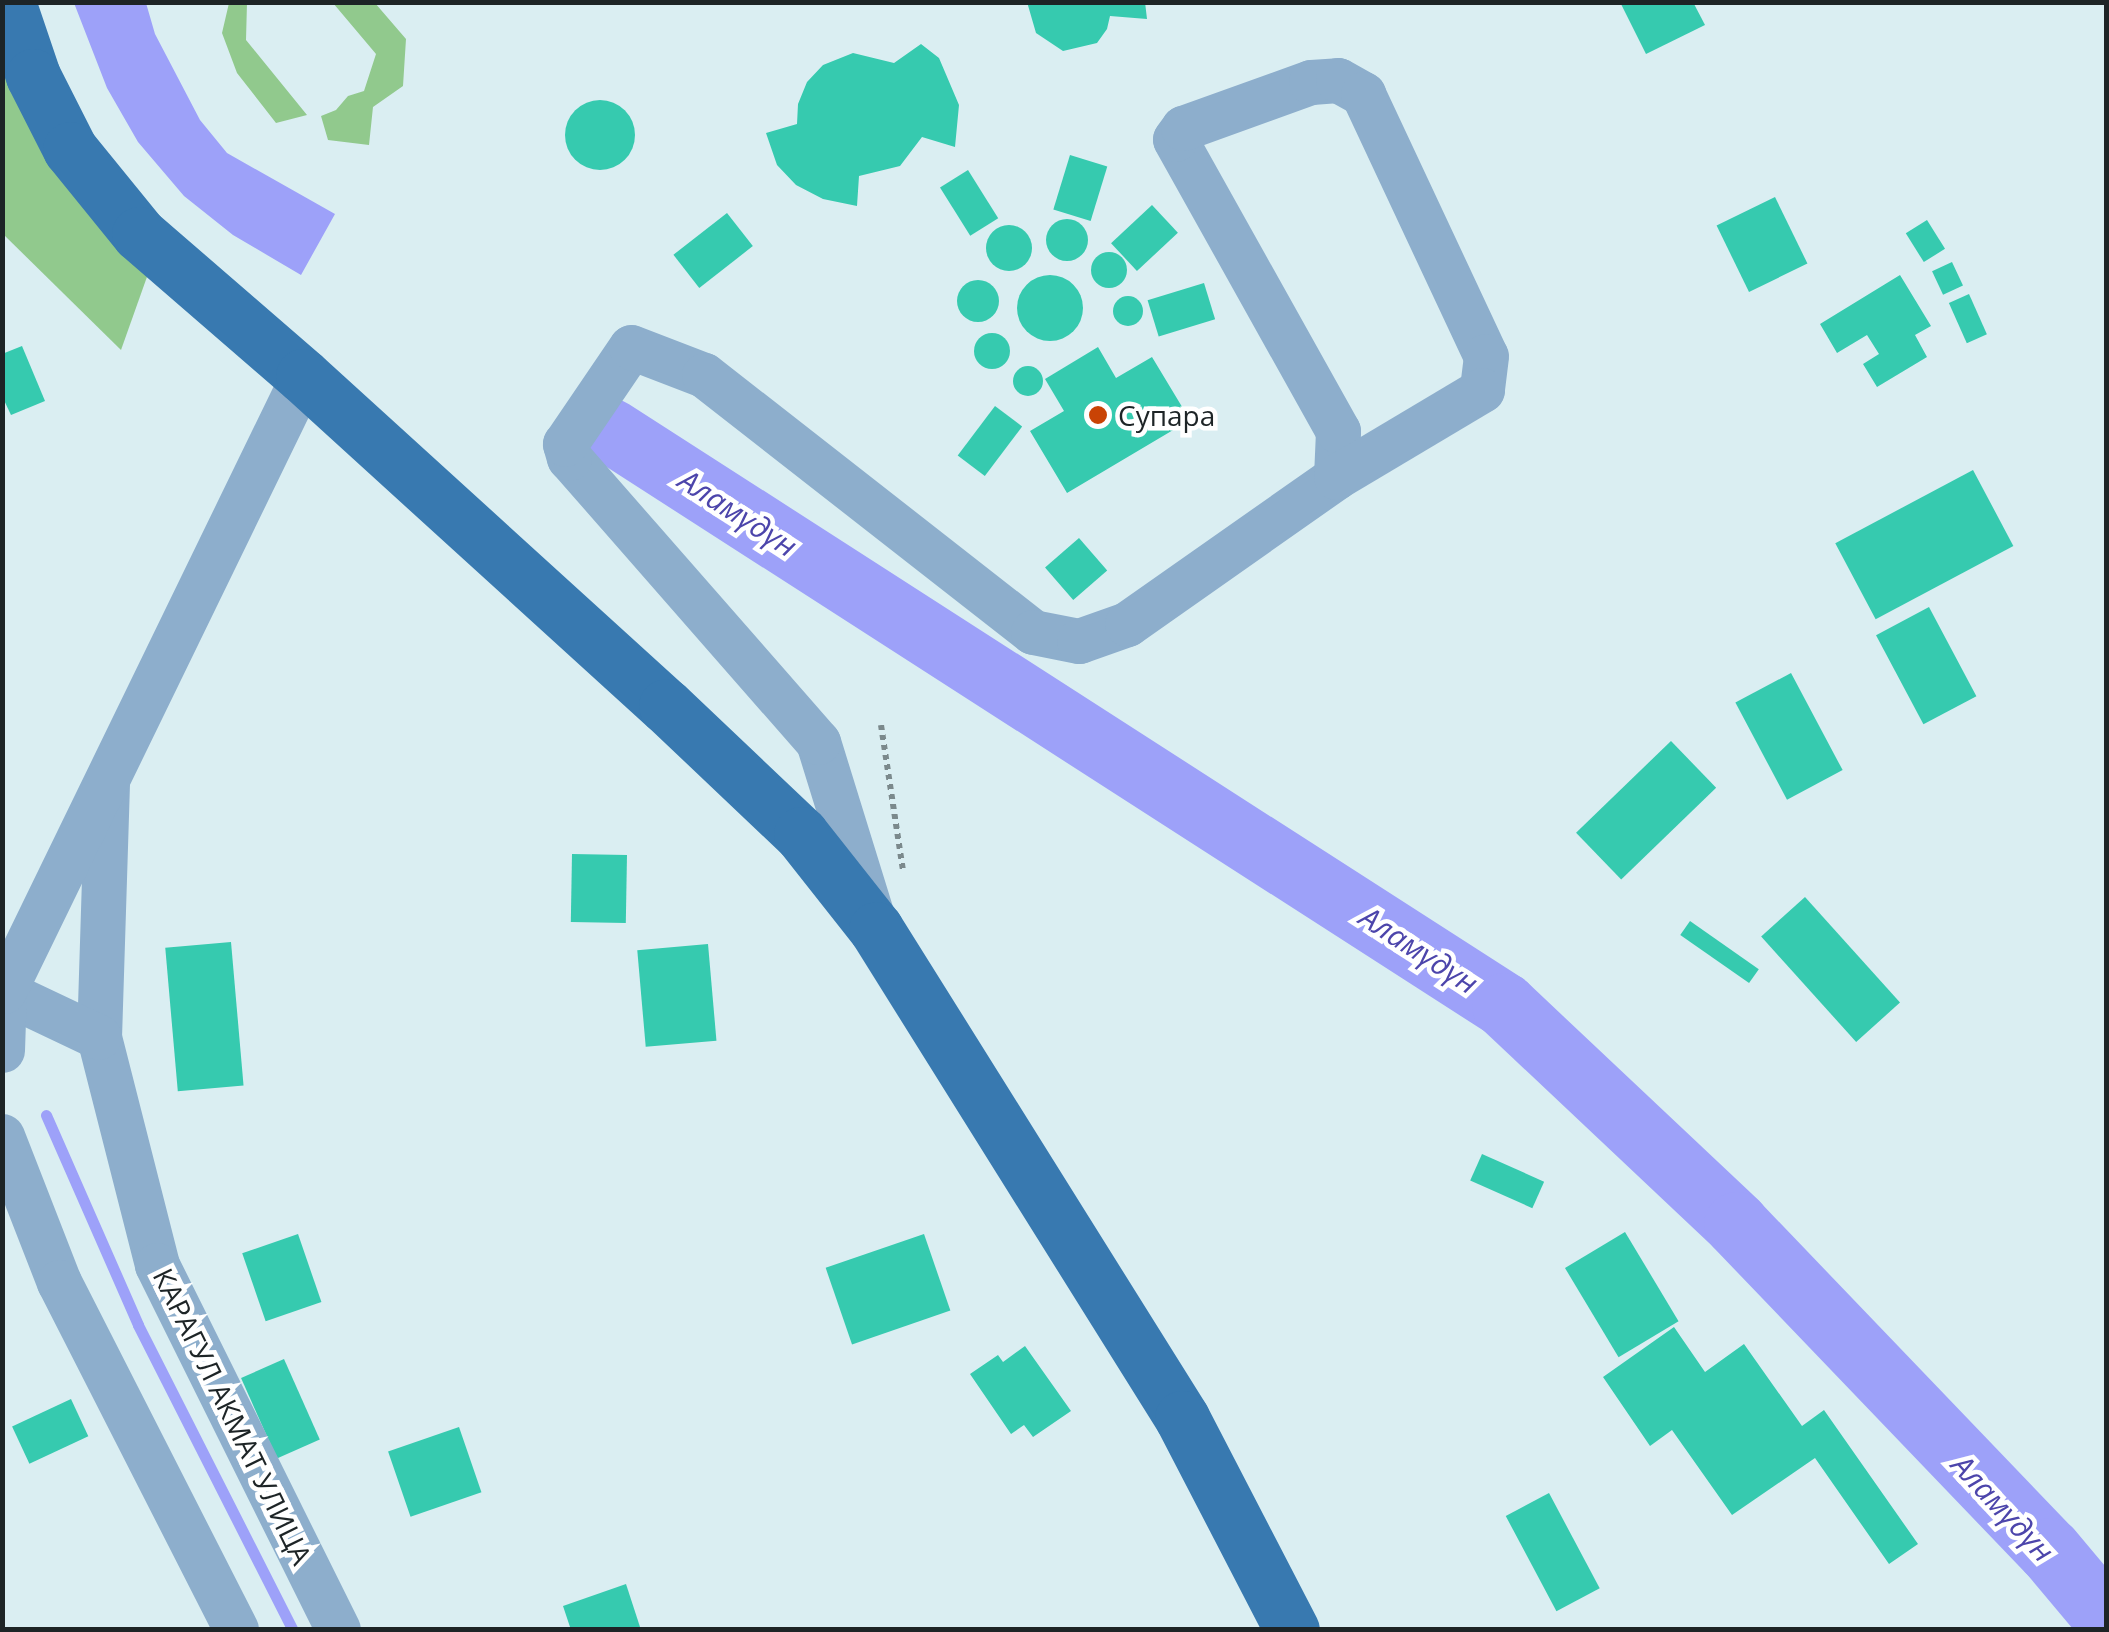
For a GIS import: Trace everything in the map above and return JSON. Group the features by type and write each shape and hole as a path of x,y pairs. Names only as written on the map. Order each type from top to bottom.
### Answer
{"main road":[{"path":"8,2 33,76 82,163 139,234 303,376 800,834 889,906 1182,1418 1292,1630"}],"street":[{"path":"889,906 818,742 569,458 565,444 631,347 704,375 1033,632 1079,641 1127,624 1336,477 1482,390 1486,356 1363,94 1338,80 1311,82 1183,128 1174,138 1338,430 1336,477"},
{"path":"2,1050 3,990 108,784 303,376"},
{"name":"КАРАГУЛ АКМАТ УЛИЦА","path":"108,784 98,1037 157,1264 338,1630"},
{"path":"3,990 98,1037"},
{"path":"2,1136 59,1282 236,1630"}],"path":[{"path":"881,724 903,849 889,906"}],"green space":[{"path":"229,3 247,3 246,40 307,115 276,123 237,73 222,33"},
{"path":"333,3 375,3 406,39 403,86 373,107 369,145 328,140 321,116 336,110 348,96 364,91 376,54"},
{"path":"2,51 148,274 121,350 3,234"}],"water":[{"path":"74,3 146,3 155,34 200,120 227,153 335,214 301,275 233,235 184,196 138,142 107,88"}],"building":[{"path":"1027,2 1145,2 1147,19 1110,16 1097,43 1063,51 1036,33"},
{"path":"1620,2 1693,2 1705,25 1646,54"},
{"path":"921,44 939,58 959,105 955,147 922,137 900,166 859,176 857,206 823,199 796,185 777,165 766,133 797,124 798,104 807,82 823,65 853,53 894,63"},
{"path":"600,100 625,110 635,135 625,160 600,170 575,160 565,135 575,110"},
{"path":"1070,155 1107,166 1091,221 1053,210"},
{"path":"968,170 998,218 970,236 940,187"},
{"path":"1775,197 1807,264 1749,292 1717,225"},
{"path":"1152,205 1178,233 1137,271 1111,243"},
{"path":"727,213 753,246 699,288 673,255"},
{"path":"1067,219 1082,225 1088,240 1082,255 1067,261 1052,255 1046,240 1052,225"},
{"path":"1927,220 1945,249 1924,262 1906,233"},
{"path":"1009,225 1025,232 1032,248 1025,264 1009,271 993,264 986,248 993,232"},
{"path":"1109,252 1122,257 1127,270 1122,283 1109,288 1096,283 1091,270 1096,257"},
{"path":"1952,262 1963,286 1943,295 1932,271"},
{"path":"1050,275 1073,285 1083,308 1073,331 1050,341 1027,331 1017,308 1027,285"},
{"path":"1900,275 1931,326 1915,335 1927,357 1877,387 1863,364 1879,354 1867,335 1837,353 1820,324"},
{"path":"978,280 993,286 999,301 993,316 978,322 963,316 957,301 963,286"},
{"path":"1204,283 1215,319 1159,337 1148,300"},
{"path":"1969,294 1987,334 1967,343 1949,303"},
{"path":"1128,296 1139,300 1143,311 1139,322 1128,326 1117,322 1113,311 1117,300"},
{"path":"992,333 1005,338 1010,351 1005,364 992,369 979,364 974,351 979,338"},
{"path":"22,346 45,401 11,415 2,396 2,354"},
{"path":"1098,347 1116,378 1152,357 1190,420 1067,493 1030,431 1064,411 1045,379"},
{"path":"1028,366 1042,375 1043,381 1034,395 1028,396 1014,387 1013,381 1022,367"},
{"path":"995,406 1022,426 985,476 958,456"},
{"path":"1973,470 2013,546 1876,619 1835,543"},
{"path":"1079,538 1107,570 1073,600 1045,568"},
{"path":"1929,607 1976,696 1923,724 1876,635"},
{"path":"1791,673 1843,770 1787,800 1735,703"},
{"path":"1671,741 1716,788 1621,879 1576,833"},
{"path":"572,854 627,855 626,923 571,922"},
{"path":"1805,897 1900,1003 1856,1042 1761,936"},
{"path":"1690,921 1759,969 1749,983 1680,935"},
{"path":"231,942 244,1085 178,1091 165,948"},
{"path":"708,944 716,1041 646,1047 637,950"},
{"path":"1482,1154 1544,1182 1532,1208 1470,1180"},
{"path":"1625,1232 1679,1321 1619,1357 1565,1268"},
{"path":"298,1234 321,1302 266,1321 242,1253"},
{"path":"924,1234 950,1311 852,1344 826,1268"},
{"path":"1674,1327 1705,1372 1744,1344 1802,1426 1824,1410 1918,1544 1889,1564 1815,1458 1732,1515 1672,1430 1650,1446 1603,1377"},
{"path":"1025,1346 1071,1411 1033,1437 1024,1425 1011,1434 970,1374 998,1355 1003,1362"},
{"path":"284,1359 320,1439 277,1459 241,1378"},
{"path":"71,1399 88,1436 29,1464 12,1426"},
{"path":"459,1427 481,1492 411,1517 388,1451"},
{"path":"1549,1493 1600,1588 1556,1611 1506,1516"},
{"path":"626,1584 641,1630 571,1630 563,1606"}],"waterway":[{"name":"Аламүдүн","path":"611,431 1504,1005 1736,1224 2049,1550 2106,1618"},
{"path":"46,1115 138,1325 293,1630"}],"place":[{"name":"Супара","path":"1098,415"}]}
